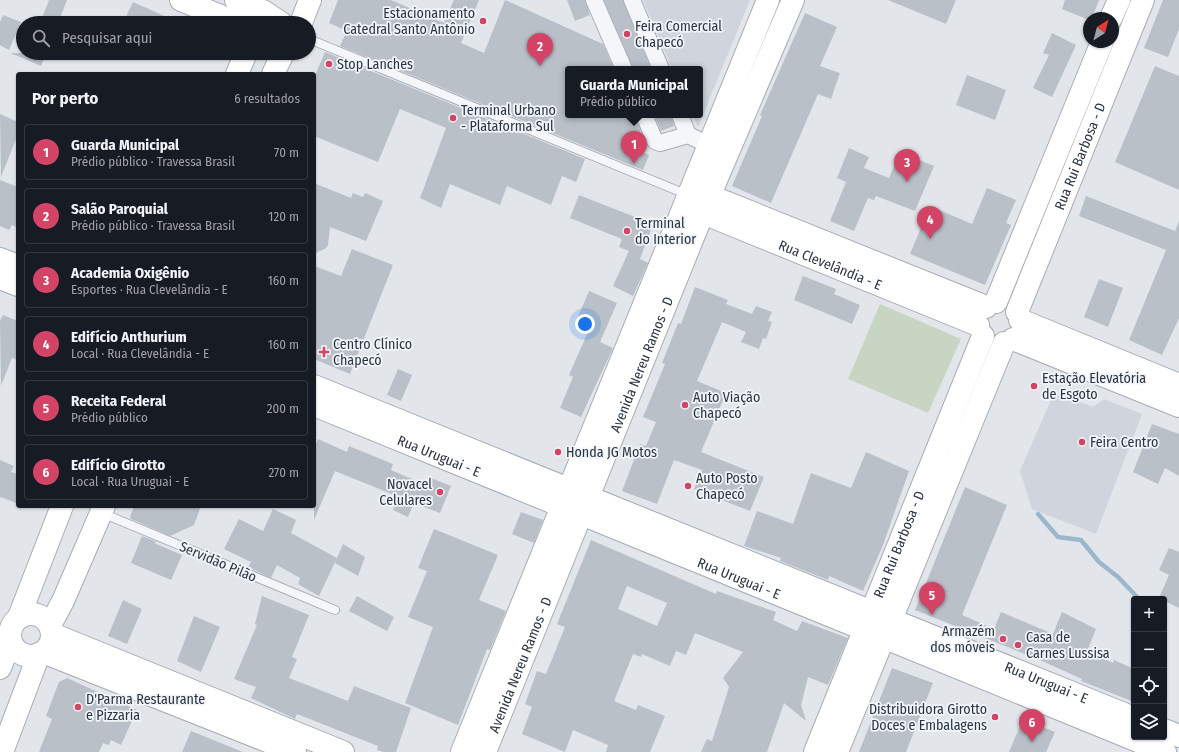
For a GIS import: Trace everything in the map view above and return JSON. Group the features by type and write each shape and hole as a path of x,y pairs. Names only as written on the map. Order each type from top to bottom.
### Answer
{"street":[{"path":"181,0 221,16"},
{"path":"236,0 263,11"},
{"path":"304,16 310,0"},
{"path":"594,0 623,66"},
{"path":"632,0 660,66"},
{"name":"Avenida Nereu Ramos - D","path":"462,752 768,0"},
{"name":"Avenida Nereu Ramos - D","path":"485,752 586,506 707,204 793,0"},
{"path":"1114,12 1119,0"},
{"name":"Rua Rui Barbosa - D","path":"814,752 877,624 942,466 1013,329 1143,0"},
{"name":"Rua Rui Barbosa - D","path":"942,466 985,317 1099,48"},
{"path":"238,72 243,60"},
{"path":"274,72 280,60"},
{"path":"645,118 655,141 660,143 688,135 709,145"},
{"path":"681,118 688,135"},
{"name":"Rua Clevelândia - E","path":"689,195 707,204 985,317"},
{"path":"0,259 16,265"},
{"path":"0,278 16,284"},
{"path":"1006,303 1013,329 991,342 985,317 1006,303"},
{"path":"1013,329 1132,376 1179,385"},
{"path":"1132,376 1179,406"},
{"name":"Rua Uruguai - E","path":"316,387 565,498"},
{"name":"Rua Uruguai - E","path":"316,406 586,506 1028,686 1172,738"},
{"path":"0,668 9,627 61,508"},
{"path":"2,752 46,642 103,510"},
{"path":"9,627 33,614 41,616 46,642"},
{"name":"Rua Rui Barbosa - D","path":"837,752 877,624"},
{"path":"9,627 19,652 25,655 46,642"},
{"path":"46,642 295,752"},
{"path":"46,642 343,752"},
{"path":"505,646 526,654"},
{"name":"Rua Uruguai - E","path":"1028,686 1131,717"}],"lane":[{"name":"Rua Clevelândia - E","path":"316,42 689,195"},
{"name":"Servidão Pilão","path":"103,510 335,610"}],"shaded area":[{"path":"643,0 750,0 703,115 703,66 671,66"},
{"path":"694,118 702,118 698,127"},
{"name":"Feira Centro","path":"1054,393 1093,407 1104,399 1142,414 1096,534 1032,509 1020,471"}],"green space":[{"path":"880,304 961,339 928,413 848,379"}],"building":[{"path":"49,0 67,0 61,16 43,16"},
{"path":"338,0 391,0 444,23 454,0 479,0 461,43 484,53 505,0 603,44 613,66 565,66 565,118 636,118 643,138 624,145 649,155 643,170 340,46 347,31 329,23"},
{"path":"567,0 585,0 590,15 575,21"},
{"name":"Feira Comercial Chapecó","path":"604,0 623,0 650,66 632,66"},
{"path":"888,0 956,0 946,24"},
{"path":"1065,0 1099,0 1094,12 1083,12 1083,18 1062,9"},
{"path":"1163,0 1179,0 1179,29 1168,57 1144,48"},
{"path":"133,2 164,16 126,16"},
{"path":"805,13 837,27 820,66 840,73 831,99 818,94 771,203 732,186 762,116 760,115"},
{"path":"3,15 16,20 16,34 9,50 0,45 0,22"},
{"path":"1052,33 1076,45 1052,97 1033,88 1049,55 1043,53"},
{"path":"325,52 585,159 576,182 562,176 551,205 507,186 500,205 450,184 441,208 420,198 446,128 400,109 378,162 316,137 316,73"},
{"path":"27,60 43,60 41,66"},
{"path":"1155,66 1179,76 1179,190 1115,162"},
{"path":"967,75 1006,90 995,120 956,105"},
{"path":"0,114 16,121 16,139 1,177"},
{"path":"655,118 672,118 674,126 661,131"},
{"path":"849,148 869,157 864,168 889,178 900,152 934,166 915,211 876,196 874,200 868,198 854,231 830,221 846,182 837,178"},
{"path":"0,180 16,186 16,227 12,225 9,230 0,226"},
{"path":"316,184 351,198 353,193 363,197 365,193 383,201 366,241 330,227 328,245 326,248 316,253"},
{"path":"987,188 1016,200 1006,223 1011,225 985,285 910,254 930,206 972,224"},
{"name":"Terminal do Interior","path":"579,195 653,224 640,259 648,263 633,296 613,286 629,251 619,247 622,239 570,218"},
{"path":"1086,196 1175,231 1179,221 1179,318 1162,355 1129,340 1166,250 1079,216"},
{"path":"352,249 393,265 350,374 316,360 316,267 341,276"},
{"path":"803,276 836,289 834,294 860,305 852,324 794,300"},
{"path":"1099,279 1123,288 1108,327 1084,317"},
{"path":"695,287 728,300 726,304 752,314 756,306 772,312 768,321 772,322 766,339 763,338 759,349 741,342 746,332 722,322 697,381 726,393 701,452 764,477 750,511 694,489 702,470 674,460 657,504 622,491 640,444 646,446 656,422 643,417 665,364 662,363 678,323 681,324"},
{"path":"589,291 617,303 600,342 613,348 581,417 560,408 573,377 569,375 591,325 577,319"},
{"path":"3,315 16,320 16,359 12,358 1,386 0,321"},
{"path":"398,369 412,375 401,401 387,395"},
{"path":"1152,424 1179,434 1179,476 1165,468 1158,484 1133,472"},
{"path":"318,439 347,452 349,446 393,464 391,470 428,486 431,478 451,486 440,513 414,503 408,517 393,510 399,497 335,471 314,520 314,508 316,508 316,444"},
{"path":"866,452 909,471 883,545 863,591 829,576 828,580 780,561 781,558 744,546 757,511 793,524 811,473 851,488"},
{"path":"0,460 14,466 11,472 16,473 16,503 1,497 0,498"},
{"path":"965,487 1007,505 962,615 994,629 1001,612 1053,634 1062,612 1096,629 1087,651 1113,663 1114,660 1131,668 1131,701 1081,681 1082,679 1042,661 915,610"},
{"path":"133,508 200,508 194,525 170,536 131,519 130,517"},
{"path":"273,509 296,520 291,533 337,558 319,596 298,584 300,578 277,565 271,578 248,567 251,562 224,549 239,519 263,531"},
{"path":"521,512 543,520 534,543 512,534"},
{"path":"434,529 498,555 479,600 506,611 490,650 487,649 458,725 405,703 433,627 408,617 427,571 418,568"},
{"path":"142,536 182,555 171,580 131,563"},
{"path":"591,540 716,594 717,591 776,612 773,620 797,631 802,621 848,638 828,685 808,677 801,705 806,721 784,703 767,752 701,752 707,739 712,741 729,687 723,678 743,652 695,633 686,655 676,651 670,666 642,654 641,657 633,654 614,701 636,710 638,705 665,716 650,752 606,752 608,745 573,730 565,752 522,734 532,707 525,704 537,671 546,674 565,627 557,624","holes":["627,586 667,603 657,626 618,609"]},
{"path":"343,544 365,557 358,576 335,563"},
{"path":"1169,548 1179,552 1179,608 1167,602 1167,596 1160,596 1169,575 1159,570"},
{"path":"262,596 309,615 292,657 297,659 289,678 348,701 354,686 411,708 396,752 384,752 377,750 378,746 297,714 295,719 251,698 256,687 234,679 257,625 255,624"},
{"path":"357,596 394,617 387,631 349,611"},
{"path":"123,600 142,609 127,644 108,636"},
{"path":"194,616 220,627 201,672 177,661"},
{"path":"892,668 933,683 906,752 859,752"},
{"path":"67,678 137,710 121,745 111,740 109,745 103,743 99,752 39,752 52,719 46,716 59,682"},
{"path":"1023,719 1055,732 1046,752 1009,752"},
{"path":"191,731 243,752 182,752"}],"waterway":[{"path":"1038,514 1058,537 1081,540 1099,562 1118,577 1136,596"}],"place":[{"name":"Estacionamento Catedral Santo Antônio","path":"483,21"},
{"name":"Feira Comercial Chapecó","path":"627,34"},
{"name":"Stop Lanches","path":"329,64"},
{"name":"Salão Paroquial","path":"540,66"},
{"name":"Terminal Urbano - Plataforma Sul","path":"453,118"},
{"name":"Guarda Municipal","path":"634,164"},
{"name":"Academia Oxigênio","path":"907,182"},
{"name":"Terminal do Interior","path":"627,231"},
{"name":"Edifício Anthurium","path":"930,239"},
{"name":"Centro Clínico Chapecó","path":"324,352"},
{"name":"Estação Elevatória de Esgoto","path":"1034,386"},
{"name":"Auto Viação Chapecó","path":"685,405"},
{"name":"Feira Centro","path":"1082,442"},
{"name":"Honda JG Motos","path":"558,452"},
{"name":"Auto Posto Chapecó","path":"688,486"},
{"name":"Novacel Celulares","path":"440,492"},
{"name":"Receita Federal","path":"932,615"},
{"name":"Armazém dos móveis","path":"1003,639"},
{"name":"Casa de Carnes Lussisa","path":"1018,645"},
{"name":"D'Parma Restaurante e Pizzaria","path":"78,707"},
{"name":"Distribuidora Girotto Doces e Embalagens","path":"995,717"},
{"name":"Edifício Girotto","path":"1032,742"}]}
